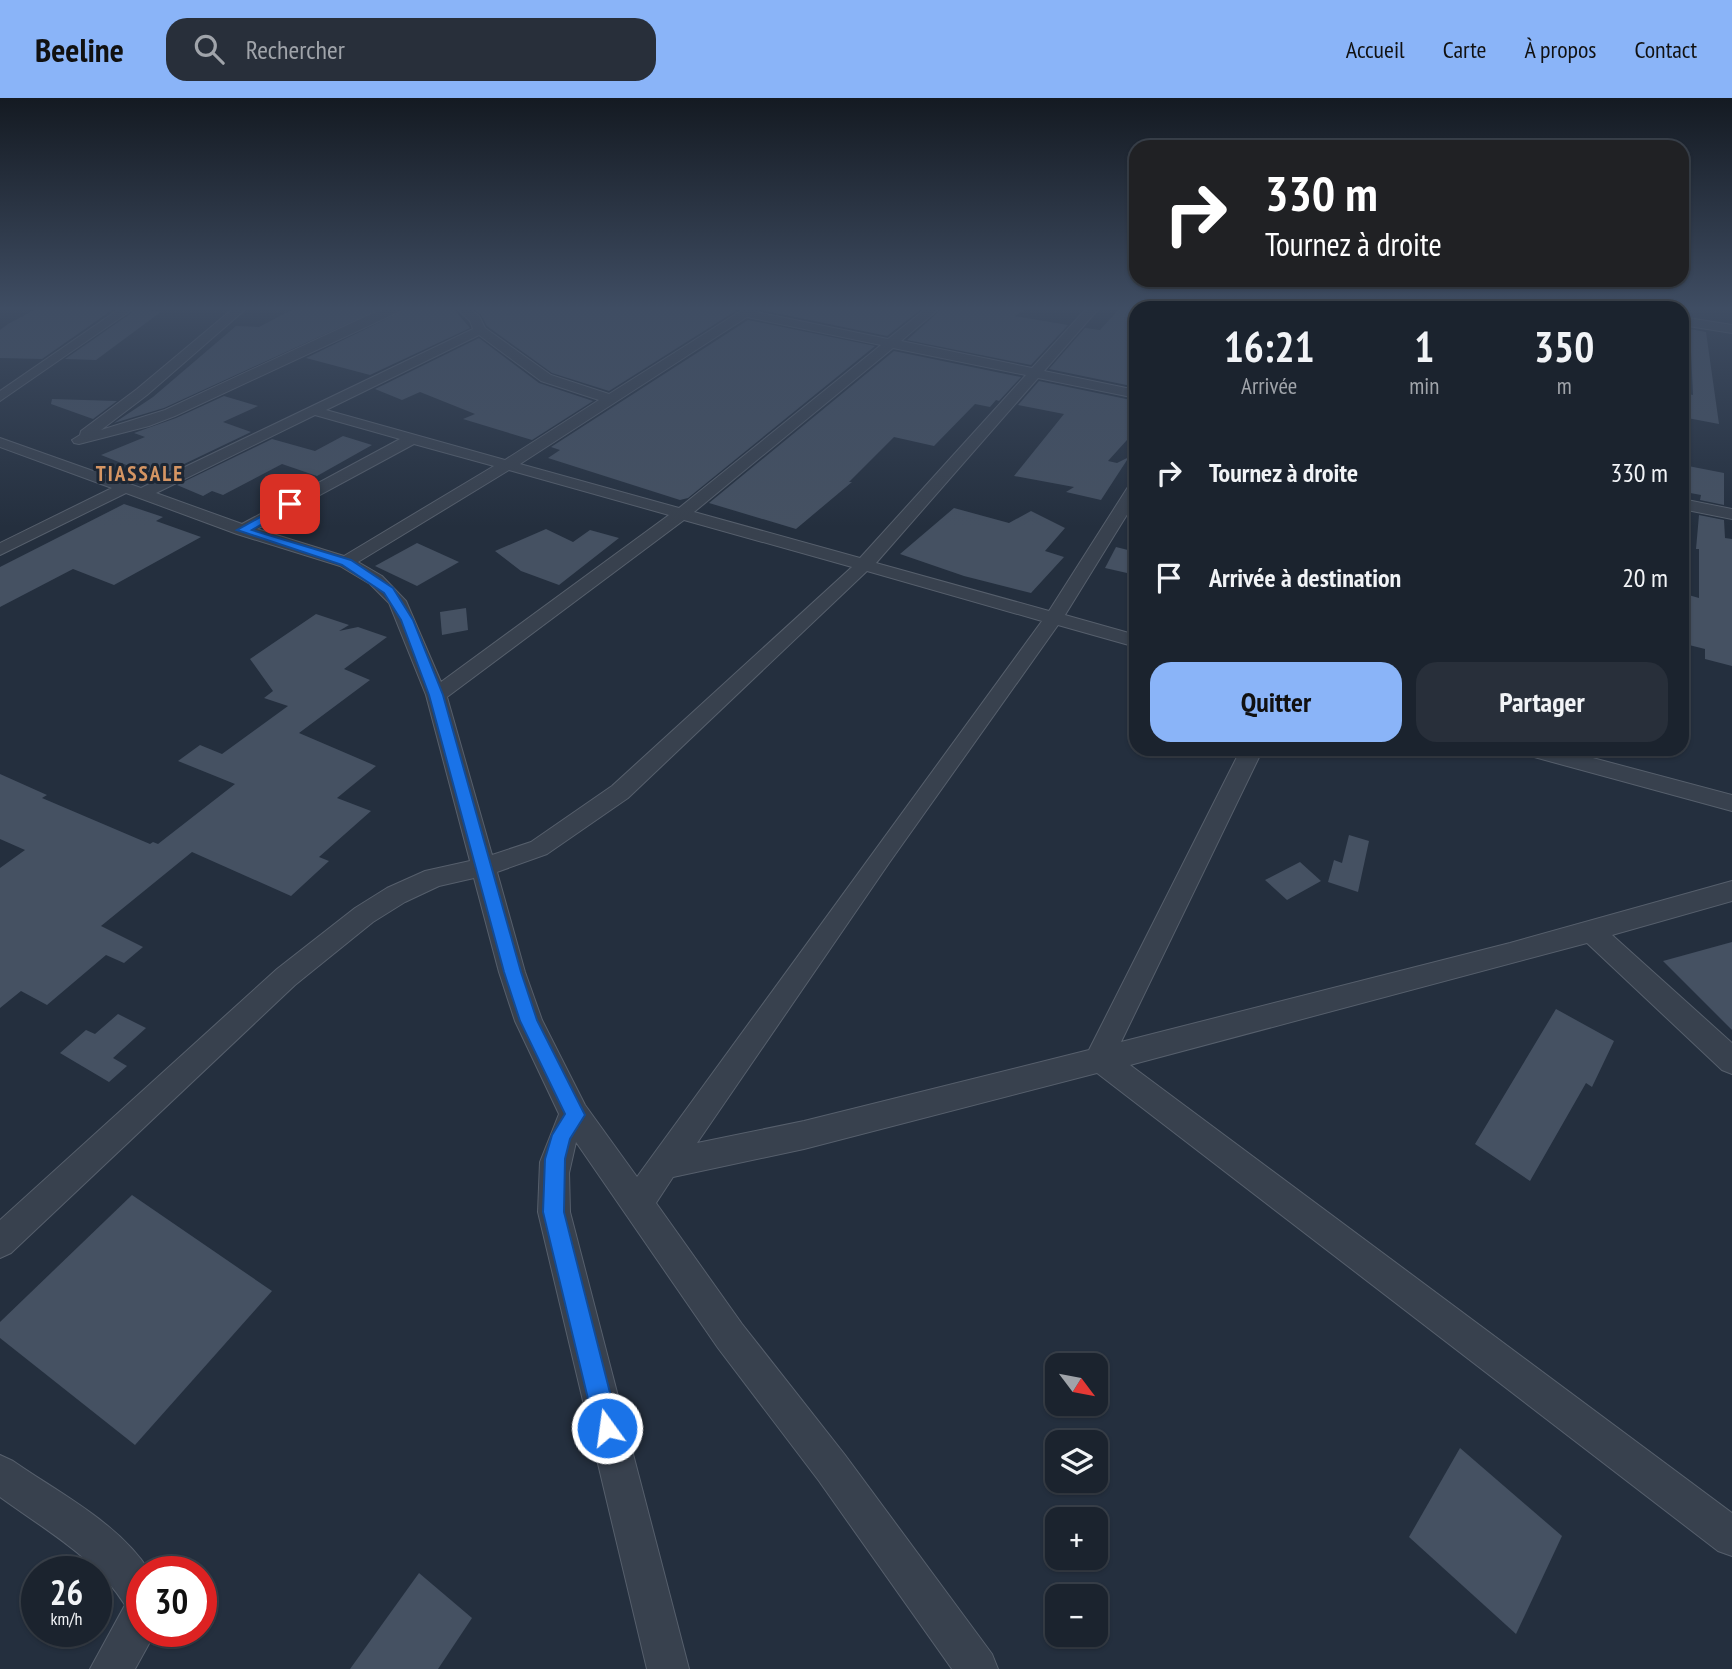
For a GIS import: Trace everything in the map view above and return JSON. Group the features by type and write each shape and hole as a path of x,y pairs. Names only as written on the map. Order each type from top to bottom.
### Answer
{"street":[{"path":"0,397 24,380"},
{"path":"61,446 156,380"},
{"path":"0,442 61,446 144,423 240,380"},
{"path":"0,550 374,380"},
{"path":"552,380 609,399"},
{"path":"346,562 509,464 639,380"},
{"path":"436,695 683,513 845,380"},
{"path":"0,1242 286,977 343,931 396,895 434,878 485,867 539,848 620,792 865,564 1027,380"},
{"path":"1069,380 1129,393"},
{"path":"311,410 410,440 509,464 1129,639"},
{"path":"243,530 410,440"},
{"path":"61,446 133,490 243,530 346,562 376,580 397,601 436,695 528,1021 575,1115 730,1336 832,1468 977,1669"},
{"path":"636,1203 667,1164 881,857 1054,618 1129,498"},
{"path":"1689,505 1732,514"},
{"path":"1099,1058 1249,756"},
{"path":"1557,756 1732,803"},
{"path":"667,1164 804,1135 1245,1023 1732,891"},
{"path":"1591,931 1732,1060"},
{"path":"1099,1058 1732,1537"},
{"path":"575,1115 562,1135 555,1159 554,1212 668,1669"},
{"path":"0,1474 119,1561 126,1569"},
{"path":"111,1669 126,1646"}],"building":[{"path":"173,380 224,380 164,408 114,423"},
{"path":"393,380 535,380 593,401 532,440 463,419 475,414 420,392 402,400 375,389"},
{"path":"575,380 626,380 609,391"},
{"path":"654,380 833,380 688,498 680,500 548,458 560,450 551,447"},
{"path":"858,380 1018,380 990,407 975,404 934,446 894,437 849,482 852,482 796,529 709,503"},
{"path":"1104,380 1129,380 1129,386"},
{"path":"1692,380 1713,380 1719,424 1689,418 1689,394 1693,395"},
{"path":"1039,381 1129,400 1129,438 1108,461 1117,463 1129,457 1101,500 1066,492 1074,487 1014,476 1064,414 1018,405"},
{"path":"224,396 258,406 223,422 251,432 157,477 101,455 145,437 134,433"},
{"path":"52,399 117,401 93,419 51,404"},
{"path":"343,436 372,445 317,476 282,464 223,495 212,491 203,496 177,485 272,439 315,451"},
{"path":"1689,466 1724,473 1724,505 1700,500 1701,495 1689,493"},
{"path":"124,504 163,517 156,521 201,537 114,585 73,569 0,607 0,567"},
{"path":"954,508 1009,523 1031,511 1065,528 1045,551 1064,557 1031,593 964,576 900,554"},
{"path":"1699,515 1724,520 1725,538 1732,539 1732,666 1705,659 1705,649 1689,645 1689,595 1699,598 1699,549 1696,549"},
{"path":"546,529 573,542 590,530 619,538 559,585 521,571 495,551"},
{"path":"417,543 459,562 417,586 375,566"},
{"path":"1116,547 1129,550 1127,573 1105,568"},
{"path":"466,608 468,630 442,635 440,612"},
{"path":"316,614 349,625 339,631 358,627 387,637 344,669 370,680 299,733 376,766 337,798 371,811 319,857 329,861 291,896 192,852 101,926 143,947 124,963 106,955 47,1005 21,991 0,1008 0,868 25,850 0,839 0,774 47,795 42,798 150,844 158,844 235,784 178,761 200,745 222,754 288,706 264,698 273,691 250,659"},
{"path":"1349,835 1369,841 1358,892 1328,882 1334,860 1342,863"},
{"path":"1300,862 1321,881 1287,900 1265,880"},
{"path":"1732,942 1732,1030 1663,961"},
{"path":"1556,1009 1614,1041 1592,1087 1586,1083 1530,1181 1475,1144"},
{"path":"118,1014 146,1028 113,1058 127,1066 109,1082 60,1053 86,1030 95,1034"},
{"path":"132,1195 272,1291 135,1445 0,1338 0,1322"},
{"path":"1460,1448 1562,1536 1516,1634 1409,1537"},
{"path":"419,1573 472,1618 438,1669 350,1669"}],"district":[{"name":"TIASSALE","path":"140,473"}],"route":[{"path":"290,504 243,530 346,562 389,590 407,620 436,695 528,1021 575,1115 562,1135 555,1159 554,1212 607,1428"}]}
